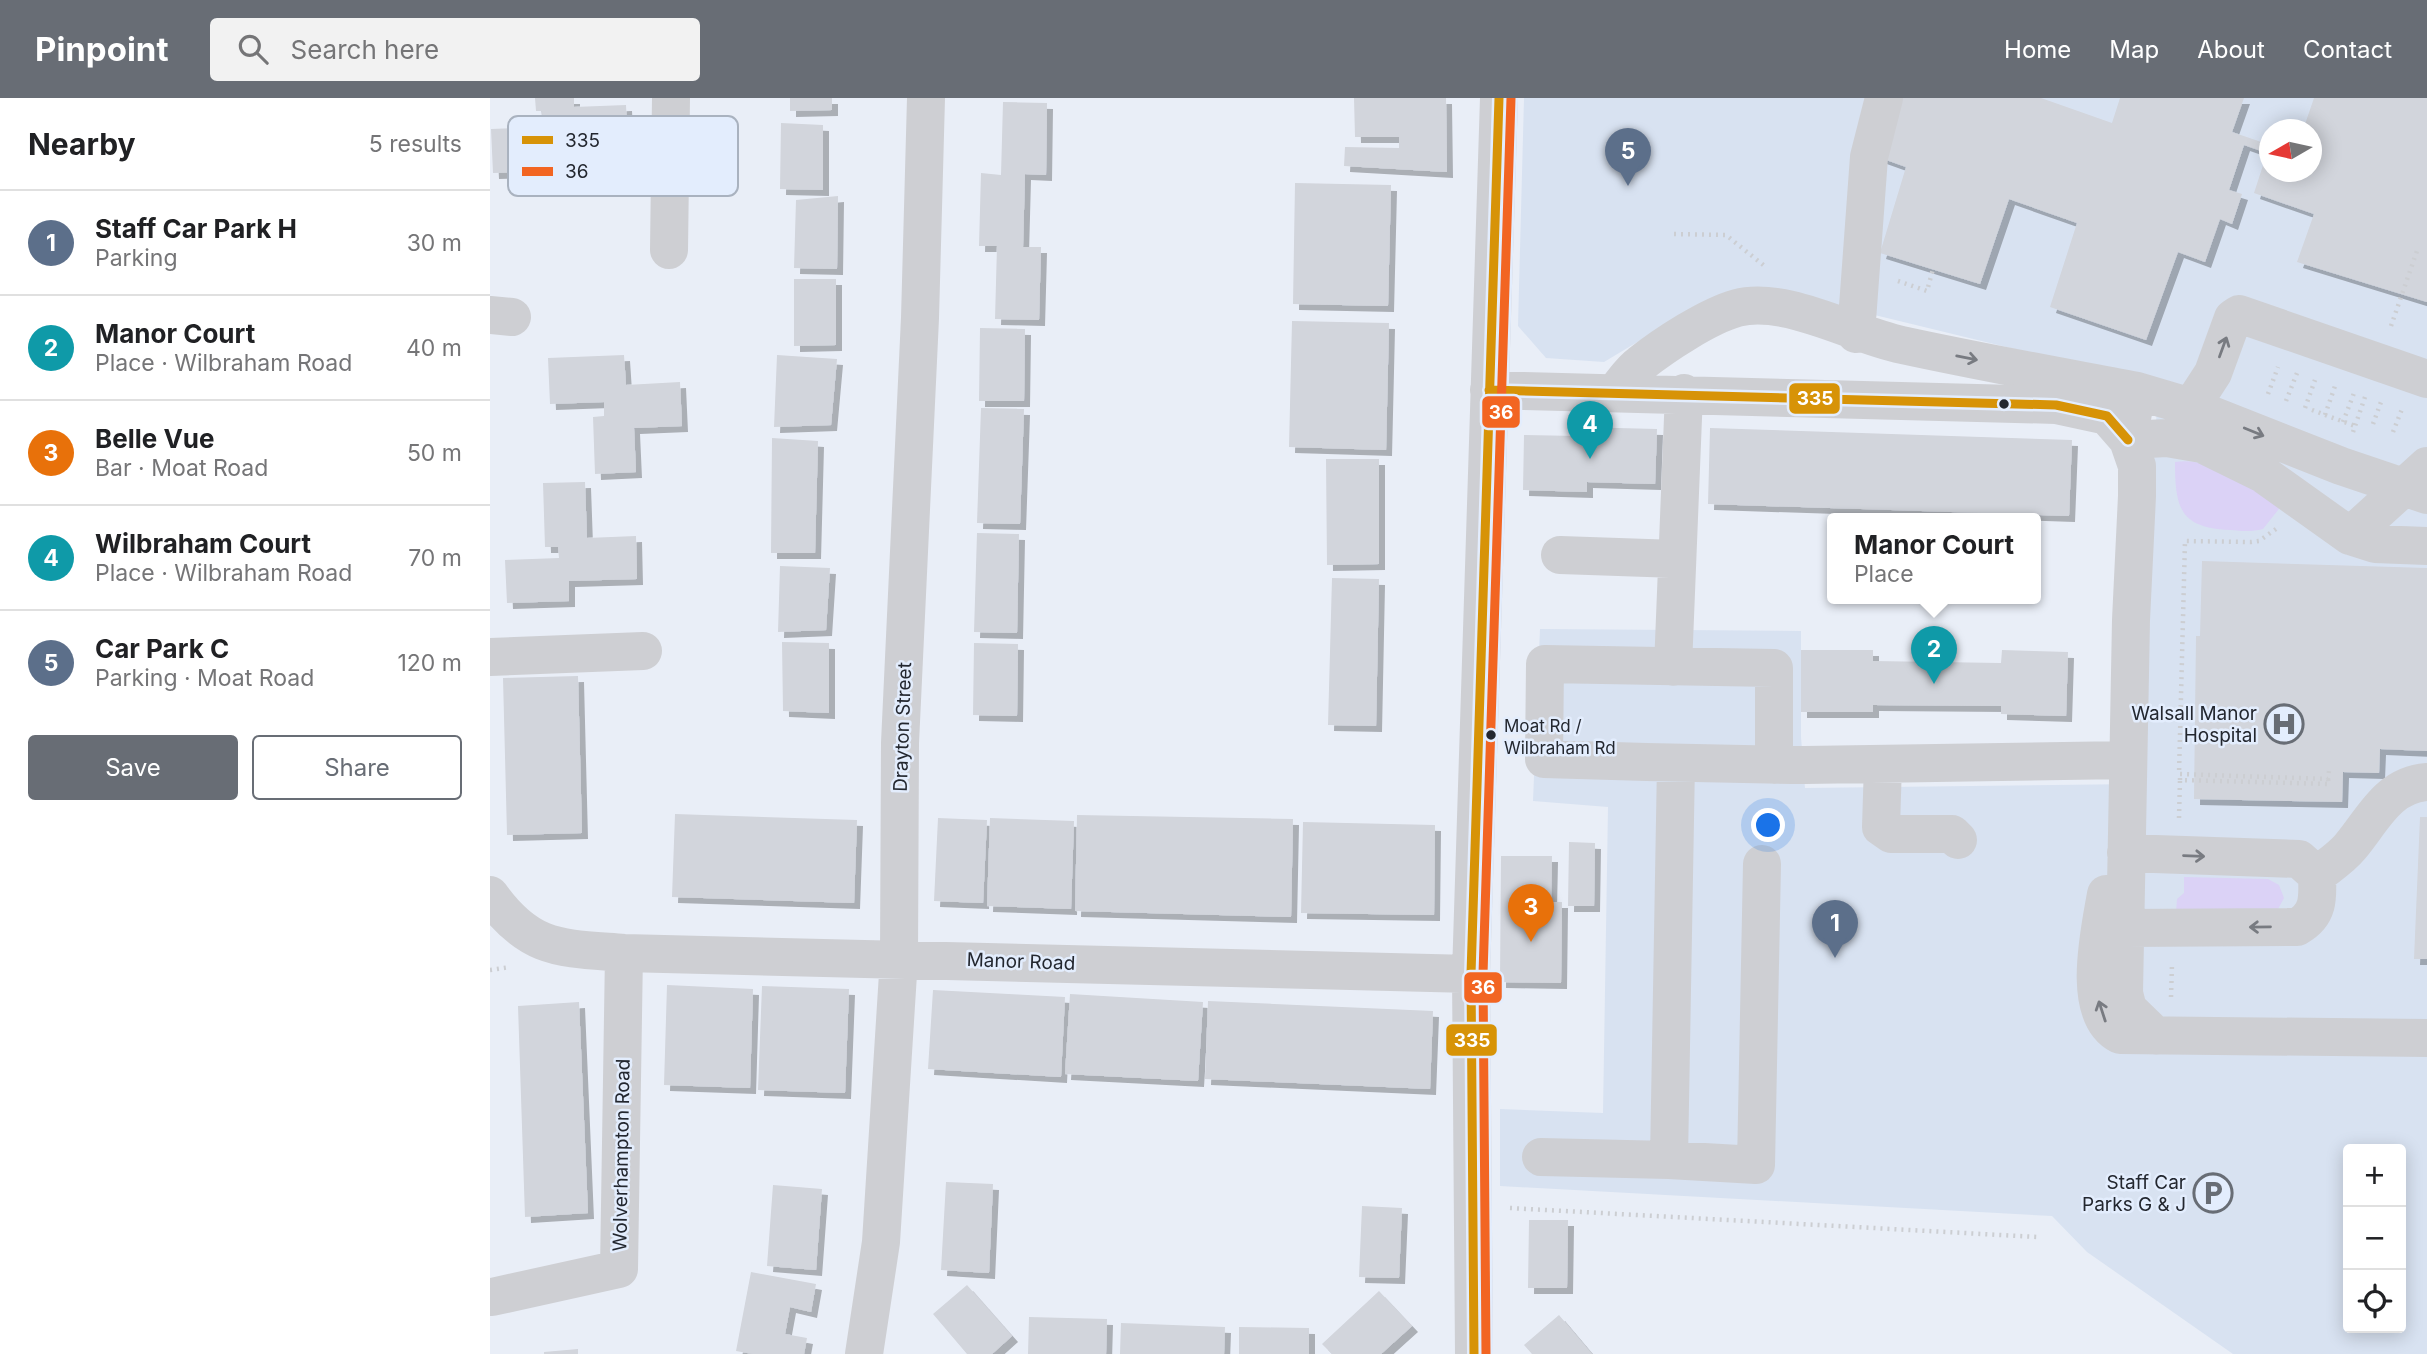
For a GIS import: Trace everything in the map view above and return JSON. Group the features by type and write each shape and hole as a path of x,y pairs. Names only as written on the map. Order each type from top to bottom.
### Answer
{"street":[{"path":"671,98 671,116"},
{"name":"Drayton Street","path":"864,1354 881,1242 899,958 900,743 920,318 926,98"},
{"path":"1474,1354 1471,974 1499,98"},
{"path":"1856,334 1869,157 1884,98"},
{"path":"669,250 670,196"},
{"path":"1615,392 1638,365 1737,308 1766,306 1800,313 1856,334 1900,345 2137,391 2191,407 2341,466 2420,482"},
{"path":"2191,407 2213,373 2234,318 2239,314 2415,392"},
{"path":"1892,399 1900,345"},
{"path":"1489,390 1892,399 2079,408 2106,416 2128,440 2137,466 2137,486 2126,853 2115,915 2096,957 2100,1012 2111,1030 2120,1035 2427,1038"},
{"path":"2128,440 2137,391"},
{"path":"1673,667 1684,393"},
{"path":"2128,440 2167,438 2202,444 2263,474 2350,536 2375,544 2427,547"},
{"path":"2350,536 2420,482"},
{"path":"1560,555 1677,559"},
{"path":"490,657 643,651"},
{"path":"1774,765 1774,668 1545,664 1544,759 1774,765 2127,760"},
{"path":"2115,915 2127,760"},
{"path":"1669,1160 1676,763"},
{"path":"1865,808 1874,764"},
{"path":"1874,764 1881,827 1891,834 1952,834 1958,840"},
{"path":"2317,875 2349,849 2391,796 2409,785 2427,782"},
{"path":"2115,915 2297,927 2309,920 2318,902 2317,875 2299,859 2126,853"},
{"path":"1541,1157 1669,1160 1756,1166 1762,864"},
{"name":"Manor Road","path":"490,895 503,913 533,939 570,948 624,953 1471,974"},
{"name":"Wolverhampton Road","path":"492,1297 619,1269 624,953"}],"path":[{"path":"1674,234 1726,235 1774,272"},
{"path":"1859,291 1874,295 1879,275 1927,291 1933,269"},
{"path":"2268,394 2280,363"},
{"path":"2286,401 2298,369"},
{"path":"2305,408 2317,376"},
{"path":"2325,415 2336,383"},
{"path":"2393,432 2415,392"},
{"path":"2373,424 2383,398"},
{"path":"2299,498 2281,525 2259,541 2185,541 2179,774 2328,779 2329,771"},
{"path":"1471,1205 2037,1237"}],"shaded area":[{"name":"Walsall Manor Hospital","path":"1524,98 2427,98 2427,1354 2233,1354 2087,1252 2052,1216 1500,1186 1500,1109 1603,1113 1608,807 1533,801 1540,629 1801,631 1801,737 1805,788 2138,784 2158,384 1772,290 1664,326 1604,362 1546,358 1518,326"},
{"path":"2189,461 2217,468 2282,505 2263,529 2239,531 2200,525 2191,520 2179,503 2175,462"},
{"path":"2184,877 2268,879 2279,885 2284,898 2278,909 2176,912 2177,899 2184,893"}],"building":[{"path":"535,98 574,98 574,107 626,105 627,116 542,116 542,111 536,111"},
{"path":"790,98 832,98 832,110 790,111"},
{"path":"1354,98 1446,98 1447,172 1344,166 1345,147 1399,148 1399,137 1355,137"},
{"path":"1883,98 2041,98 2112,123 2120,98 2244,98 2232,132 2259,141 2259,150 2244,145 2229,190 2242,194 2232,224 2220,219 2205,262 2178,252 2146,340 2050,307 2077,223 2009,199 1980,284 1880,253 1906,167 1864,152"},
{"path":"2314,98 2427,98 2427,302 2297,262 2314,214 2254,193 2259,178 2259,182 2322,182 2322,119 2307,119"},
{"path":"1003,102 1047,103 1046,175 1025,174 1023,247 1041,247 1039,320 995,319 997,246 979,246 981,173 1001,175"},
{"path":"781,123 823,125 823,190 780,189"},
{"path":"508,128 508,173 493,173 491,129"},
{"path":"1295,183 1391,185 1388,306 1293,304"},
{"path":"838,196 837,269 794,268 796,200"},
{"path":"794,279 836,279 836,345 794,346"},
{"path":"1292,321 1389,323 1386,450 1289,447"},
{"path":"980,328 1025,329 1024,401 979,401"},
{"path":"624,355 626,385 680,382 682,426 634,428 636,472 595,474 593,417 604,416 604,402 550,404 548,358"},
{"path":"777,355 837,359 831,425 774,427"},
{"path":"981,408 1024,409 1020,524 977,523"},
{"path":"1578,427 1657,429 1655,484 1587,482 1587,492 1523,490 1524,435 1578,436"},
{"path":"1710,428 2072,440 2069,516 1708,504"},
{"path":"772,438 818,441 815,553 771,553"},
{"path":"1326,459 1379,459 1379,564 1327,565"},
{"path":"585,482 587,538 636,536 637,579 569,581 569,601 507,603 505,560 559,558 558,547 545,547 543,483"},
{"path":"977,533 1019,534 1017,633 974,632"},
{"path":"2202,561 2427,568 2427,751 2380,749 2379,773 2343,772 2342,802 2194,799 2196,636 2200,636"},
{"path":"780,566 830,568 826,630 778,632"},
{"path":"1332,578 1379,579 1376,726 1328,725"},
{"path":"782,642 829,643 829,713 783,711"},
{"path":"974,643 1018,644 1017,716 973,715"},
{"path":"1801,650 1873,650 1873,661 2001,663 2002,650 2068,652 2066,716 2001,714 2001,706 1873,705 1873,712 1801,712"},
{"path":"578,676 582,833 507,835 503,678"},
{"path":"675,814 857,820 854,903 672,897"},
{"path":"1077,815 1293,819 1291,917 1075,911"},
{"path":"2420,817 2427,817 2427,959 2414,959"},
{"path":"938,818 987,820 983,903 934,901"},
{"path":"990,818 1074,821 1071,909 987,906"},
{"path":"1303,822 1435,825 1434,915 1301,913"},
{"path":"1569,842 1595,843 1594,906 1568,906"},
{"path":"1501,856 1552,856 1551,902 1562,902 1561,983 1500,982"},
{"path":"667,985 753,989 750,1088 664,1085"},
{"path":"762,986 849,989 845,1093 758,1090"},
{"path":"933,990 1065,997 1061,1077 928,1069"},
{"path":"1070,994 1203,1002 1198,1081 1065,1074"},
{"path":"1208,1001 1433,1011 1430,1089 1205,1079"},
{"path":"579,1002 588,1213 525,1217 518,1006"},
{"path":"946,1182 993,1184 989,1273 941,1270"},
{"path":"773,1185 822,1189 816,1270 767,1266"},
{"path":"1362,1206 1402,1208 1399,1278 1359,1277"},
{"path":"1529,1220 1568,1220 1567,1288 1528,1288"},
{"path":"751,1272 816,1284 811,1312 790,1307 785,1334 807,1338 804,1354 753,1354 736,1351"},
{"path":"967,1285 1012,1336 992,1354 967,1354 933,1314"},
{"path":"1379,1291 1412,1326 1381,1354 1332,1354 1322,1344"},
{"path":"1559,1315 1592,1354 1532,1354 1524,1345"},
{"path":"1029,1317 1107,1319 1106,1354 1028,1354"},
{"path":"1121,1323 1225,1327 1224,1354 1120,1354"},
{"path":"1239,1327 1309,1328 1309,1354 1239,1354"},
{"path":"578,1349 578,1354 544,1354 544,1352"}],"transit line":[{"name":"335","path":"1474,1354 1471,974 1499,98"},
{"name":"36","path":"1486,1354 1483,974 1511,98"},
{"name":"335","path":"1489,390 2056,405 2107,416 2128,440"}],"place":[{"name":"Car Park C","path":"1628,186"},
{"name":"Wilbraham Court","path":"1590,459"},
{"name":"Manor Court","path":"1934,684"},
{"name":"Walsall Manor Hospital","path":"2284,724"},
{"name":"Moat Rd / Wilbraham Rd","path":"1491,735"},
{"name":"Belle Vue","path":"1531,942"},
{"name":"Staff Car Park H","path":"1835,958"},
{"name":"Staff Car Parks G & J","path":"2213,1193"}]}
